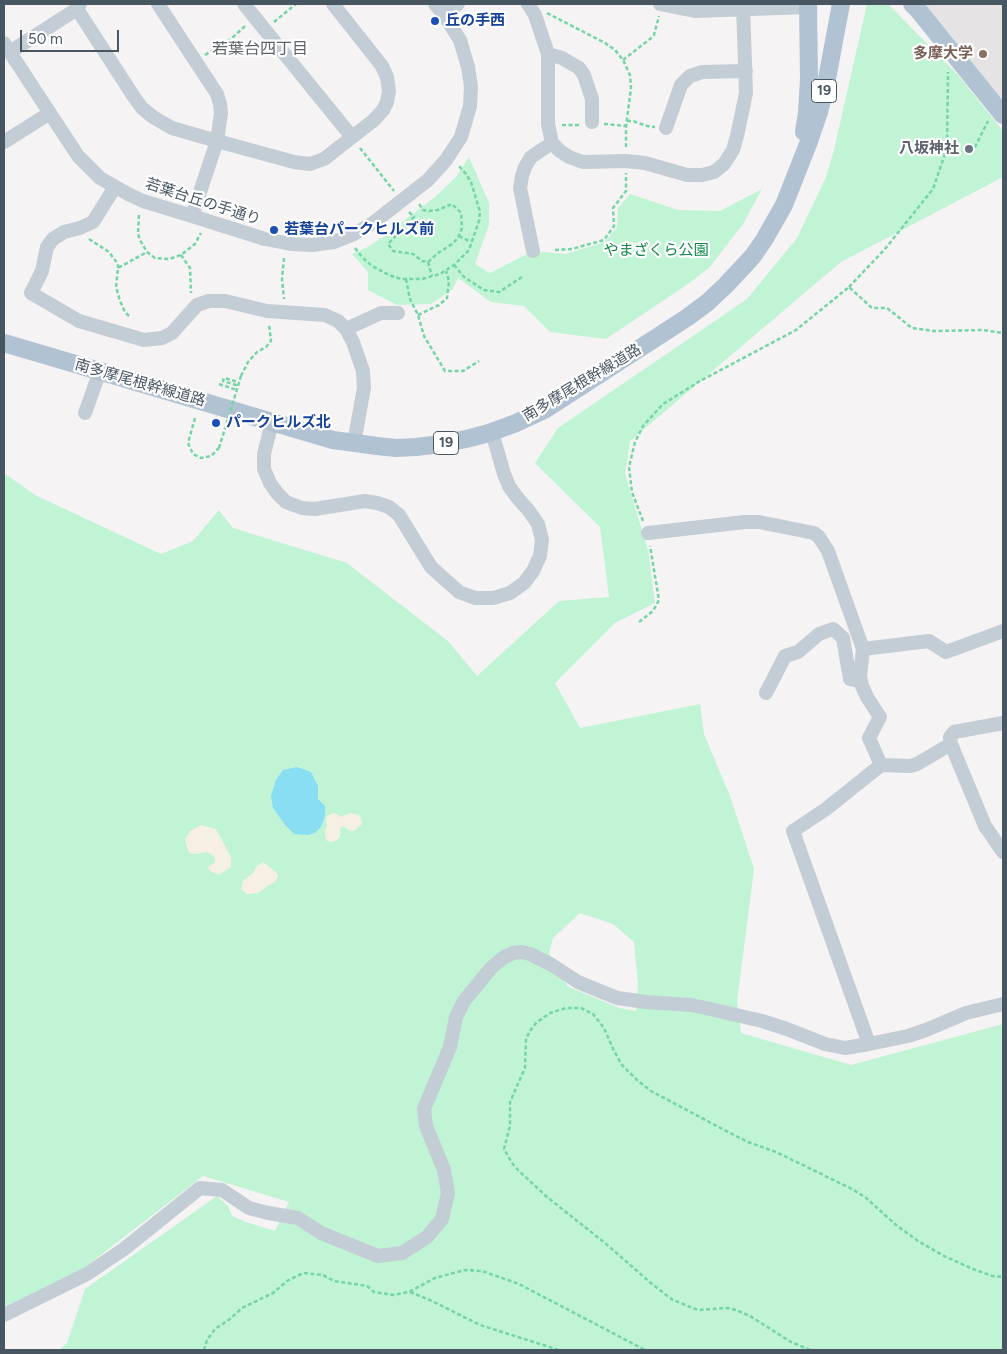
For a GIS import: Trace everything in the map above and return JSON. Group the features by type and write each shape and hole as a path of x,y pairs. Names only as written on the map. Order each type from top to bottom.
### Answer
{"main road":[{"name":"南多摩尾根幹線道路","path":"4,343 333,440 396,448 416,447 441,444 492,432 516,423 546,409 688,317 726,285 764,240 784,205 808,144 821,102 835,41 841,4"},
{"path":"912,4 999,110"},
{"name":"南多摩尾根幹線道路","path":"796,174 808,103 808,6"}],"street":[{"path":"158,4 217,94 220,104 221,114 217,141 192,216"},
{"path":"244,4 352,137"},
{"path":"7,48 78,7 142,108 153,118 172,128 294,162 310,164 324,159 374,120 387,102 389,91 388,77 382,66 333,4"},
{"name":"若葉台丘の手通り","path":"7,48 78,156 100,178 143,201 265,239 291,244 312,245 334,242 354,234 373,223 428,180 454,151 461,137 470,106 471,86 465,53 460,40 435,4"},
{"path":"444,15 458,4"},
{"path":"528,4 535,15 548,54 548,124 552,143 569,157 582,162 626,161 687,175 702,175 714,172 729,157 737,136 746,92 744,6"},
{"path":"661,4 695,11 744,6 808,6"},
{"path":"548,54 562,58 579,68 584,74 592,99 592,122"},
{"path":"666,128 680,85 690,76 702,72 746,71"},
{"path":"4,142 50,113"},
{"path":"533,251 520,188 522,176 531,157 552,143"},
{"path":"115,187 93,222 64,232 53,240 48,247 42,270 31,293 79,321 144,340 162,338 172,334 198,305 209,301 266,310 325,315 338,321 346,329 353,342 363,371 364,379 354,443"},
{"path":"346,329 381,313 398,312"},
{"path":"84,413 100,371"},
{"path":"272,422 264,454 264,469 270,483 286,502 302,508 315,509 365,501 389,507 399,515 431,567 459,592 475,598 493,598 510,593 524,584 540,556 542,540 538,524 530,510 509,486 492,432"},
{"path":"648,533 759,522 814,533 819,537 828,551 863,649 861,681 867,697 880,717 869,738 881,765"},
{"path":"766,693 785,656 798,652 819,634 833,629 843,638 850,679 861,681"},
{"path":"863,649 929,641 946,652 1003,631"},
{"path":"1003,723 954,732 950,737 951,744 985,826 1003,852"},
{"path":"869,1044 793,831 826,809 881,765 910,766 917,764 951,744"},
{"path":"4,1316 87,1274 124,1249 200,1188 222,1190 249,1208 268,1214 298,1218 321,1233 378,1256 402,1253 427,1237 442,1219 448,1193 444,1170 426,1126 424,1109 450,1047 456,1016 464,1001 491,968 504,957 513,953 522,952 530,954 552,965 578,982 616,998 706,1008 770,1024 845,1048 908,1036 966,1013 1003,1004"}],"path":[{"path":"265,30 296,4"},
{"path":"623,60 654,34 661,4"},
{"path":"196,61 231,39 255,17"},
{"path":"639,622 653,611 659,600 648,533 632,492 629,467 634,442 643,426 663,404 700,381 796,330 849,287 885,249 933,189 947,148 949,48"},
{"path":"972,153 999,110"},
{"path":"627,121 647,126"},
{"path":"548,124 584,126 592,122"},
{"path":"608,125 627,126"},
{"path":"352,137 394,191"},
{"path":"354,247 372,266 388,275 401,279 422,279 446,271 454,265 469,250 479,222 480,212 471,182 459,166"},
{"path":"419,204 423,210 429,211 438,210 452,204 461,213 462,228 459,236 452,244 428,262"},
{"path":"409,212 414,217 388,244 393,251 413,254 428,262"},
{"path":"139,215 138,234 143,248 155,258 176,258 195,244 201,233"},
{"path":"80,228 92,242 109,252 118,264 116,281 120,301 129,316"},
{"path":"459,236 471,242"},
{"path":"118,268 147,252"},
{"path":"181,255 190,268 190,292 198,305"},
{"path":"284,258 282,279 284,312"},
{"path":"428,262 432,276"},
{"path":"454,265 464,277 484,290 499,292 522,277"},
{"path":"418,315 439,305 448,298 450,282 446,271"},
{"path":"406,279 410,299 418,315 424,336 445,371 463,371 479,361"},
{"path":"849,287 872,308 887,308 912,328 934,331 983,330 1003,333"},
{"path":"194,418 188,443 194,454 201,458 211,456 219,448 241,376 248,362 271,341 266,310"},
{"path":"219,384 234,389 236,385 223,381 224,378 239,382"},
{"path":"810,1350 791,1342 750,1316 736,1310 728,1308 698,1310 674,1300 547,1197 512,1163 504,1149 510,1126 510,1102 525,1068 526,1039 536,1023 550,1013 566,1008 581,1008 593,1014 604,1028 622,1065 651,1091 748,1142 776,1152 850,1188 864,1197 918,1241 944,1256 992,1276 1003,1277"},
{"path":"204,1350 207,1340 215,1329 242,1308 273,1293 287,1281 302,1273 323,1275 334,1281 366,1286 374,1292 393,1296 409,1292 435,1278 465,1270 482,1271 519,1284 645,1350"},
{"path":"409,1292 432,1301 480,1325 559,1350"}],"shaded area":[{"name":"多摩大学","path":"922,4 1003,4 1003,103"}],"green space":[{"path":"867,4 888,4 957,74 1003,131 1003,177 841,262 630,441 625,474 648,550 655,603 615,623 555,683 580,728 700,704 704,734 730,796 754,869 737,1002 741,1033 851,1065 1003,1024 1003,1350 59,1350 67,1343 85,1289 217,1196 228,1206 232,1216 275,1231 289,1202 203,1176 80,1271 4,1307 4,473 35,495 161,554 193,541 219,510 233,528 347,563 449,642 477,676 559,601 609,597 600,527 535,463 558,428 747,299 797,238 826,177 834,150","holes":["580,913 613,924 634,942 638,984 636,1011 619,1008 567,986 549,953 553,938"]},
{"name":"やまざくら公園","path":"469,157 489,203 489,225 475,264 490,273 533,251 565,254 605,242 617,227 618,208 630,194 678,210 720,211 762,189 743,224 709,268 606,339 550,332 524,306 491,302 458,278 452,290 431,304 397,305 368,290 368,272 352,254 380,239 435,197 456,177"}],"sand":[{"path":"333,813 341,817 350,813 359,815 362,822 361,825 354,831 350,831 343,826 340,828 339,838 330,842 326,840 326,817"},
{"path":"201,825 216,829 231,857 231,867 219,875 210,871 207,867 215,863 215,858 211,854 206,852 189,853 185,840 190,831"},
{"path":"263,862 277,873 276,881 258,893 247,894 241,889 243,881"}],"water":[{"path":"297,767 311,772 318,786 318,799 325,806 325,816 321,827 315,833 308,835 294,834 286,826 273,808 271,796 276,780 283,770"}],"place":[{"name":"丘の手西","path":"435,21"},
{"name":"多摩大学","path":"983,54"},
{"name":"八坂神社","path":"969,149"},
{"name":"若葉台パークヒルズ前","path":"274,230"},
{"name":"パークヒルズ北","path":"216,423"}],"district":[{"name":"若葉台四丁目","path":"260,49"}]}
